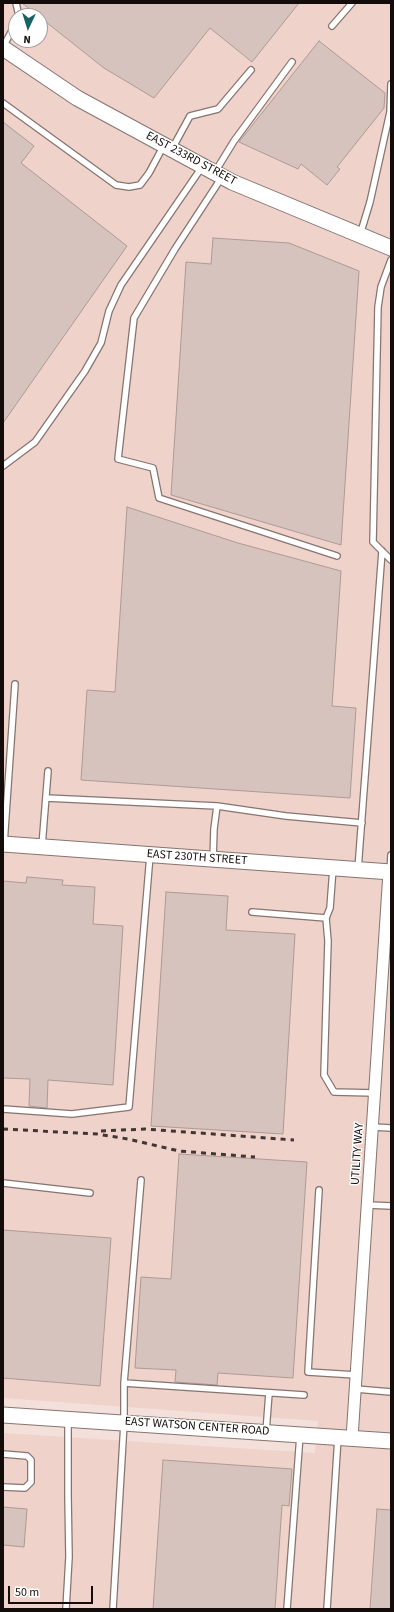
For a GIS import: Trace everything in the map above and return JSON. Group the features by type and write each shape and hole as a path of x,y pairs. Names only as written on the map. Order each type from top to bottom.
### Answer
{"street":[{"name":"EAST 233RD STREET","path":"3,47 77,98 213,172 391,248"},
{"name":"EAST 230TH STREET","path":"4,844 390,872"},
{"name":"UTILITY WAY","path":"345,1437 356,1389 375,1093 388,952 390,872"},
{"name":"EAST WATSON CENTER ROAD","path":"3,1415 391,1441"}],"lane":[{"path":"332,26 352,3"},
{"path":"3,47 8,38"},
{"path":"3,466 35,442 85,372 101,343 108,311 122,285 213,172 234,140 292,62"},
{"path":"3,103 116,185 129,187 140,185 190,116 218,109 251,70"},
{"path":"360,235 370,202 390,112 391,84"},
{"path":"213,172 175,249 134,318 118,460 153,468 159,498 337,556"},
{"path":"391,260 381,287 378,307 373,542 391,560"},
{"path":"358,870 382,551"},
{"path":"4,844 16,684"},
{"path":"42,847 48,771"},
{"path":"46,798 217,806 286,816 362,823"},
{"path":"213,859 214,829 217,806"},
{"path":"3,1109 72,1114 129,1107 150,855"},
{"path":"390,872 391,855"},
{"path":"333,868 330,908 326,918 327,948 324,1075 334,1092 375,1093"},
{"path":"252,912 326,918"},
{"path":"373,1127 391,1128"},
{"path":"113,1609 124,1423 124,1383 141,1180"},
{"path":"3,1183 90,1192"},
{"path":"319,1190 308,1372 356,1375"},
{"path":"368,1205 391,1206"},
{"path":"124,1383 304,1395"},
{"path":"356,1389 391,1392"},
{"path":"266,1432 269,1393"},
{"path":"66,1609 69,1557 68,1419"},
{"path":"287,1609 300,1434"},
{"path":"327,1609 345,1437"},
{"path":"3,1454 27,1456 31,1460 31,1482 25,1488 3,1487"}],"shaded area":[{"path":"3,3 391,3 391,1609 3,1609 3,1433 315,1453 318,1421 3,1398"}],"building":[{"path":"22,3 299,3 252,62 210,28 154,98 104,68 48,24 48,8 28,8"},
{"path":"319,41 385,93 384,108 337,167 340,169 327,185 301,164 298,169 239,142"},
{"path":"3,122 34,146 21,163 127,246 3,423"},
{"path":"213,238 289,243 359,271 341,545 171,495 186,262 211,264"},
{"path":"127,507 238,543 341,571 332,706 356,708 350,798 81,780 87,690 115,692"},
{"path":"27,877 63,880 62,885 95,887 93,924 123,926 113,1085 48,1080 47,1108 29,1106 30,1079 3,1078 3,881 26,883"},
{"path":"166,892 228,896 226,930 295,934 283,1134 151,1126"},
{"path":"179,1154 307,1162 293,1378 218,1373 217,1385 175,1382 176,1370 135,1368 141,1277 171,1279"},
{"path":"3,1230 111,1238 100,1386 3,1378"},
{"path":"163,1460 292,1469 289,1506 282,1505 275,1609 153,1609"},
{"path":"3,1507 27,1509 24,1547 3,1545"},
{"path":"377,1509 391,1510 391,1609 370,1609"}],"railway":[{"path":"3,1129 97,1134 128,1139 179,1151 255,1157"},
{"path":"101,1131 145,1129 294,1140"}]}
